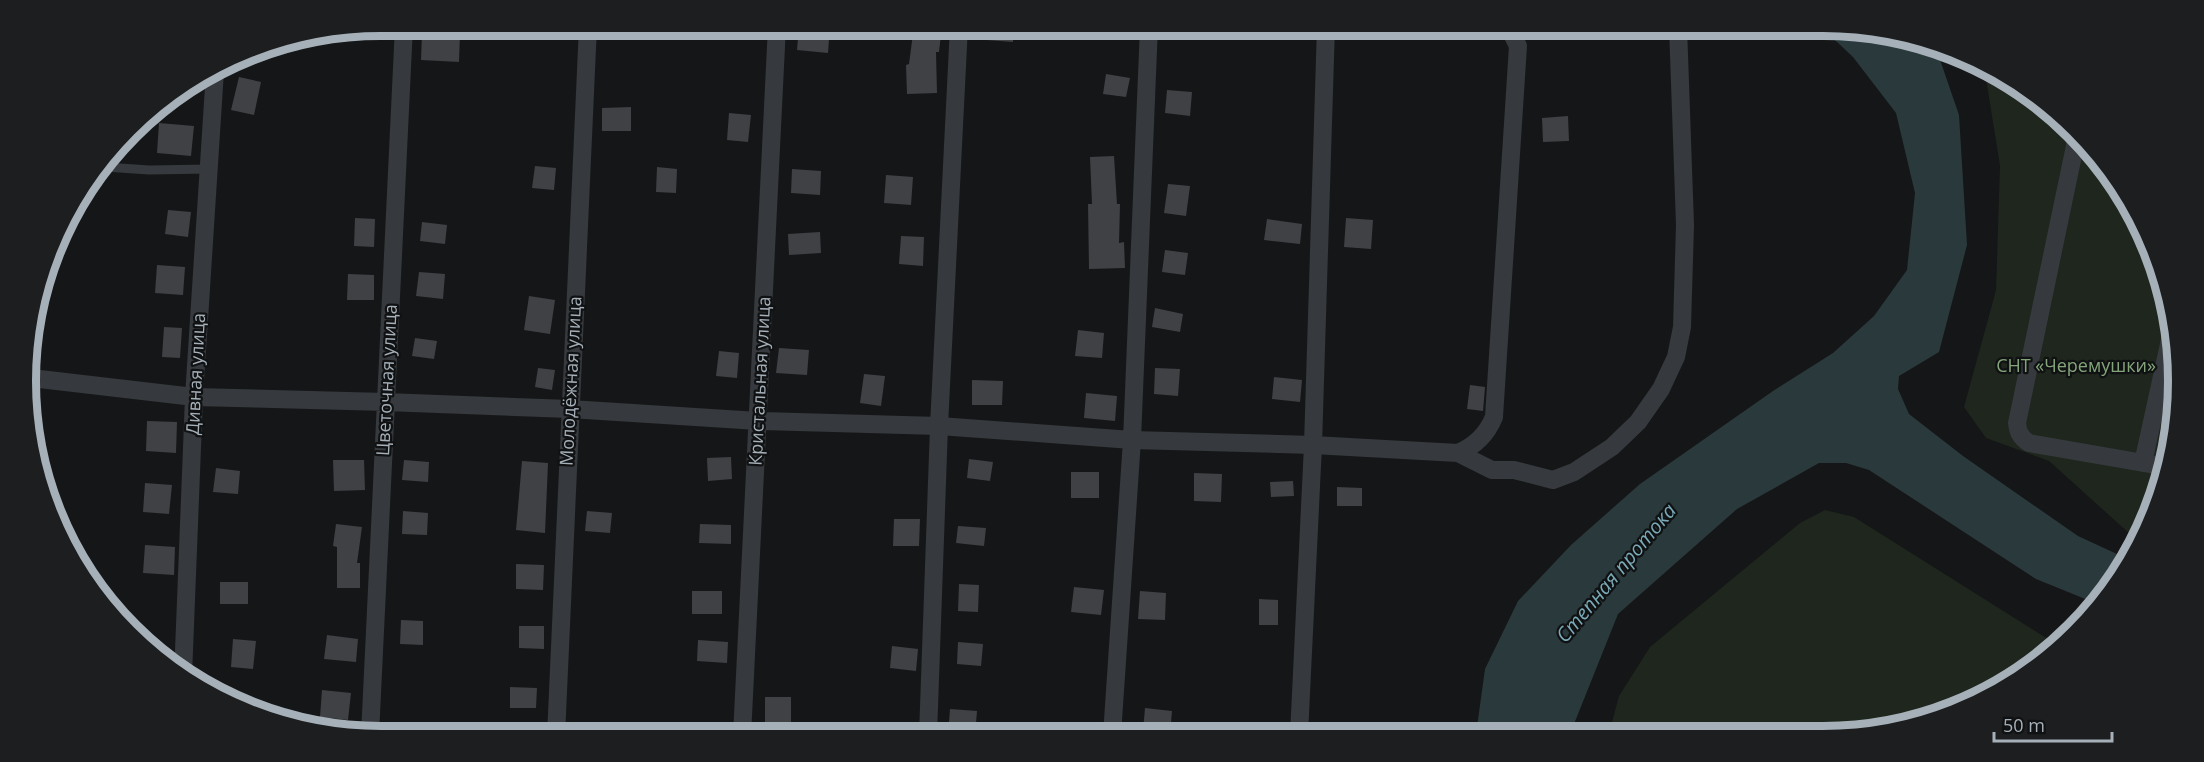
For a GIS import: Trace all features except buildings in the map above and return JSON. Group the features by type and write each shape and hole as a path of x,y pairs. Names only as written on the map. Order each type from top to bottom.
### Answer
{"street":[{"name":"Цветочная улица","path":"370,726 404,36"},
{"name":"Молодёжная улица","path":"556,726 588,36"},
{"name":"Кристальная улица","path":"743,726 777,36"},
{"path":"928,726 939,426 958,36"},
{"path":"1113,726 1132,440 1149,36"},
{"path":"1299,726 1314,445 1326,36"},
{"path":"36,379 194,397 570,409 758,421 939,426 1132,440 1314,445 1458,453 1467,450 1490,429 1494,417 1518,46 1513,36"},
{"path":"1458,453 1492,470 1514,470 1553,480 1563,477 1612,447 1638,422 1661,389 1676,357 1682,327 1685,225 1678,36"},
{"name":"Дивная улица","path":"183,664 194,397 215,79"},
{"path":"2075,146 2017,429 2021,438 2028,443 2157,465"},
{"path":"2143,463 2166,352"}],"lane":[{"path":"110,167 149,170 210,169"}],"green space":[{"name":"СНТ «Черемушки»","path":"1986,77 2033,107 2067,137 2097,171 2122,209 2150,270 2165,336 2167,404 2156,470 2150,492 2132,535 2049,461 1986,438 1964,407 1996,290 2000,166"},
{"path":"1825,510 1854,517 2050,640 2015,668 1976,690 1934,708 1890,719 1823,726 1611,726 1619,696 1650,647 1800,523"}],"water":[{"name":"Степная протока","path":"1831,36 1868,39 1939,56 1959,115 1967,245 1939,352 1899,376 1898,389 1909,414 1963,456 2078,536 2121,556 2089,600 2036,579 1869,470 1846,463 1819,463 1737,509 1618,614 1573,726 1477,726 1485,669 1518,601 1571,545 1640,484 1773,391 1833,353 1874,316 1907,270 1915,193 1896,113 1853,57"}]}
